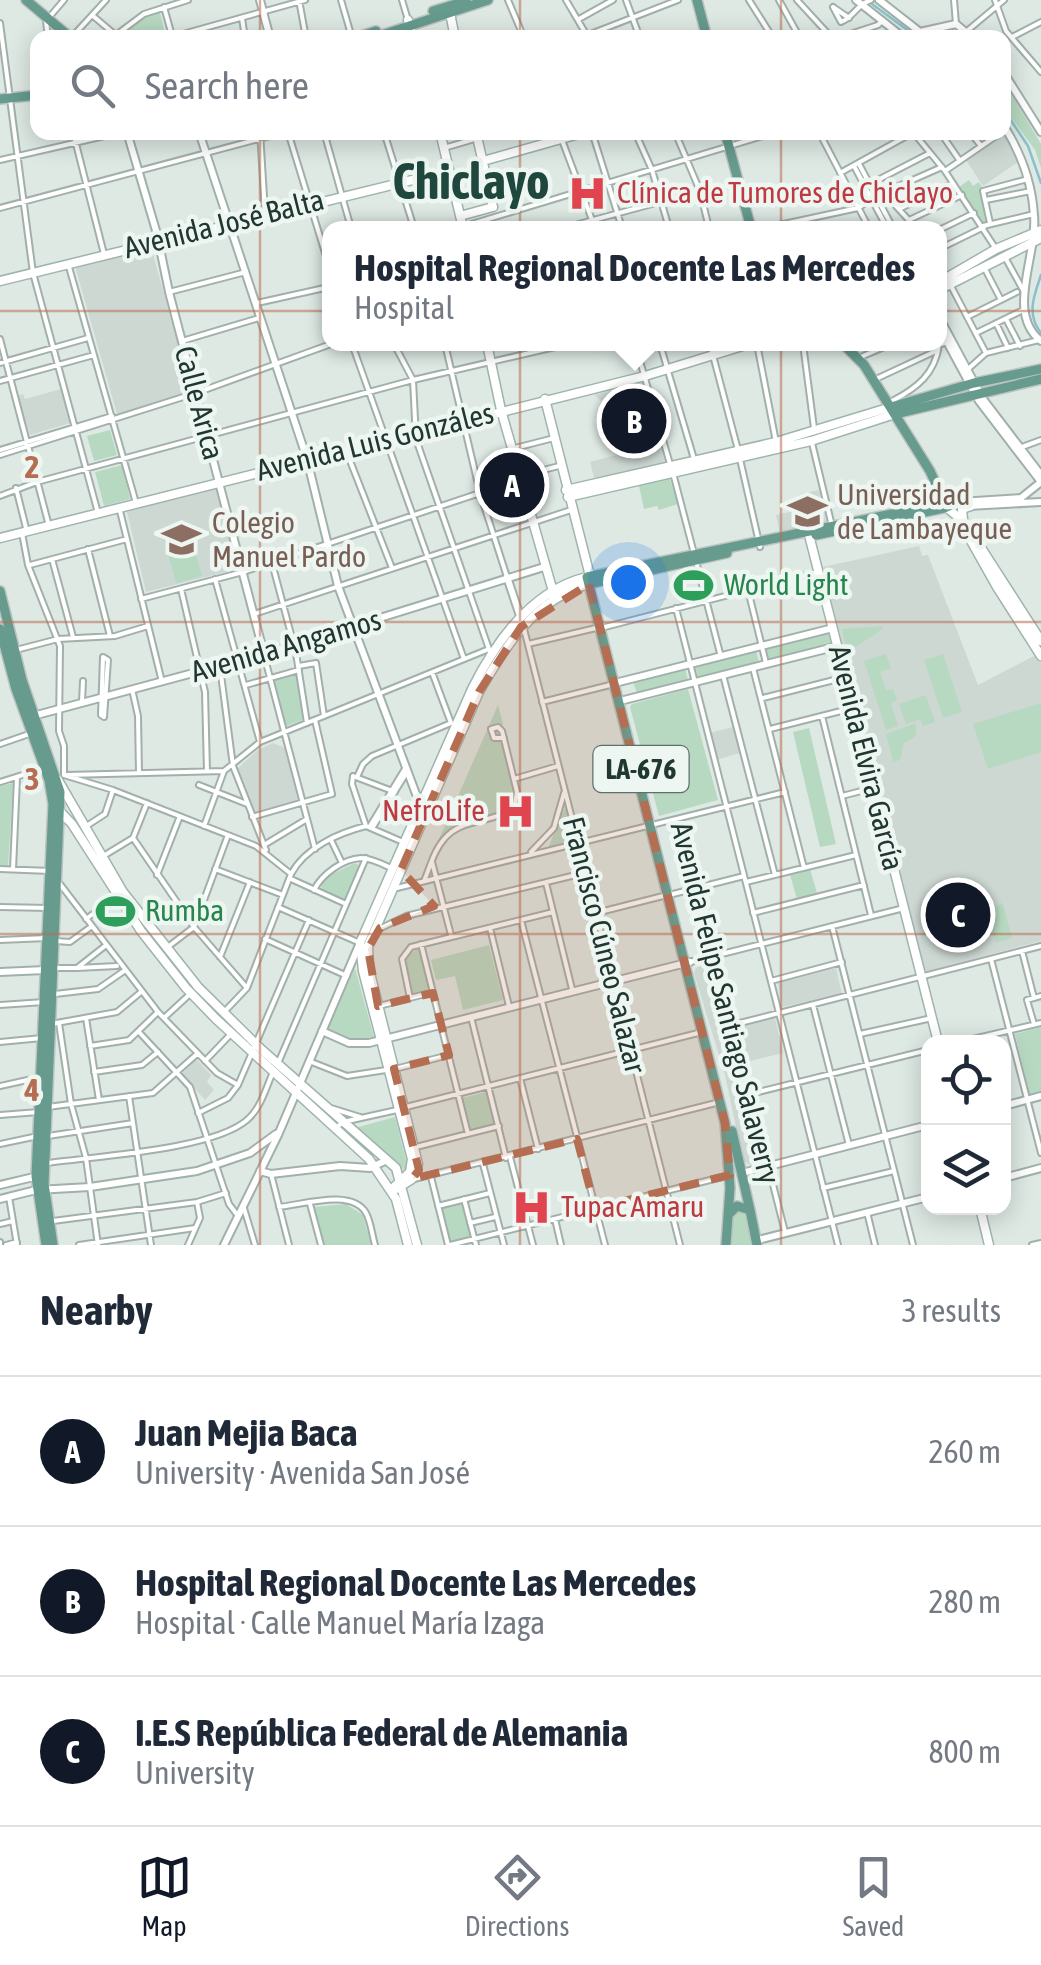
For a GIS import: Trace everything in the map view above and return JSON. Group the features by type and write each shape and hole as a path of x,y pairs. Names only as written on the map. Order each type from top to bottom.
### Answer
{"main road":[{"path":"26,0 62,30"},
{"path":"392,30 469,0"},
{"path":"449,6 488,0"},
{"path":"696,0 702,30"},
{"path":"383,30 409,23"},
{"path":"409,23 411,30"},
{"path":"5,99 30,96"},
{"path":"442,140 461,221"},
{"path":"460,216 495,212 478,140"},
{"path":"483,161 548,140"},
{"path":"729,140 750,221"},
{"name":"Avenida José Balta","path":"0,281 449,171"},
{"path":"947,281 1038,235"},
{"path":"488,351 501,410 554,595"},
{"name":"Avenida Luis Gonzáles","path":"0,538 645,376 724,351"},
{"path":"852,351 895,408 934,479 937,496"},
{"path":"856,351 878,378 997,587 1041,656"},
{"path":"567,494 813,436 895,408 1041,368"},
{"path":"974,388 1041,379"},
{"path":"545,399 590,580"},
{"path":"923,506 933,491 934,479"},
{"path":"809,534 923,506 943,492 1041,641"},
{"path":"364,944 374,933 393,889 405,843 426,804 453,724 492,655 522,621 554,595 590,580 949,502"},
{"path":"963,519 962,509 970,506"},
{"name":"Avenida Elvira García","path":"809,534 936,1035"},
{"name":"Avenida Felipe Santiago Salaverry","path":"590,580 750,1210"},
{"path":"0,591 32,733 45,768 57,778"},
{"path":"417,1245 406,1180 412,1148 364,944 480,692 492,655 512,639 522,621"},
{"path":"0,629 57,778 120,894 194,990 275,1068 406,1180"},
{"name":"Avenida Felipe Santiago Salaverry","path":"616,683 624,700 652,824"},
{"path":"49,1245 40,1191 40,1077 57,884 57,778"},
{"path":"50,940 50,870 57,807"},
{"path":"57,807 194,990 231,1034 255,1050"},
{"name":"Avenida Felipe Santiago Salaverry","path":"687,963 728,1139 730,1213"},
{"path":"42,1108 55,1024 48,998"},
{"path":"298,1088 322,1105 392,1190 408,1245"},
{"path":"392,1190 406,1180"},
{"path":"40,1191 49,1222 49,1245"},
{"path":"730,1213 737,1206 750,1210"},
{"name":"LA-676","path":"750,1210 758,1243"},
{"name":"LA-676","path":"725,1244 730,1213"},
{"path":"982,1215 989,1245"}],"street":[{"path":"46,30 48,18 64,0"},
{"path":"78,30 106,0"},
{"path":"124,30 136,18 188,0"},
{"path":"260,0 268,30"},
{"path":"342,0 351,30"},
{"path":"402,0 409,23"},
{"path":"508,0 521,30"},
{"path":"566,0 582,30"},
{"path":"578,19 613,0"},
{"path":"626,0 637,30"},
{"path":"602,30 678,0"},
{"path":"749,0 768,30"},
{"path":"780,0 796,30"},
{"path":"858,2 871,0"},
{"path":"880,0 918,30"},
{"path":"954,0 956,24 962,30"},
{"path":"971,30 995,3 1004,0"},
{"path":"198,30 301,1 305,30"},
{"path":"788,12 799,2 827,30"},
{"path":"849,18 833,7 841,22 849,18 858,2"},
{"path":"858,2 896,30"},
{"path":"995,3 1006,30"},
{"path":"164,7 170,30"},
{"path":"91,14 111,30"},
{"path":"242,18 244,30"},
{"path":"861,30 882,20"},
{"path":"1041,22 1012,37 1041,72"},
{"path":"0,23 5,99 26,201 33,273 98,513"},
{"path":"929,30 956,24"},
{"path":"1011,84 1040,128"},
{"path":"75,140 104,254"},
{"path":"0,160 89,140"},
{"name":"Calle Arica","path":"128,140 157,234 315,849"},
{"path":"202,140 308,459 338,586 407,769 426,804"},
{"path":"0,208 246,140"},
{"path":"260,140 265,215"},
{"path":"289,140 322,244"},
{"path":"326,140 348,221"},
{"path":"387,140 412,221"},
{"path":"444,148 464,140"},
{"path":"562,140 592,221 700,192"},
{"path":"592,140 610,182 620,221"},
{"path":"639,140 667,221"},
{"path":"678,140 707,221"},
{"path":"476,221 495,212 750,140"},
{"path":"823,140 865,221"},
{"path":"840,173 901,140"},
{"path":"919,140 1000,252 1020,292 1026,322 1040,341 986,352 965,372"},
{"path":"946,140 960,161"},
{"path":"976,140 980,146"},
{"path":"798,221 858,208 874,197 944,170 989,140"},
{"path":"967,317 1020,292 1038,235 1028,179 1009,140"},
{"path":"870,184 930,154"},
{"path":"856,165 886,221"},
{"path":"856,165 874,197"},
{"path":"846,183 860,176"},
{"path":"990,223 983,191 1028,179"},
{"path":"900,209 953,183"},
{"path":"985,200 1031,191"},
{"path":"884,193 910,220 962,195"},
{"path":"947,226 974,213"},
{"path":"947,245 990,223 1034,214"},
{"path":"981,261 1001,300"},
{"path":"68,264 136,503"},
{"path":"169,292 246,272"},
{"path":"947,287 986,352"},
{"path":"257,303 322,288"},
{"path":"976,334 1023,310"},
{"path":"182,341 262,317"},
{"path":"1006,318 1020,346"},
{"path":"996,324 1008,348"},
{"path":"947,336 974,388 1041,480"},
{"path":"3,362 88,338"},
{"path":"0,339 49,526"},
{"path":"0,452 196,393 322,348"},
{"path":"354,351 464,659"},
{"path":"57,778 224,771 260,742 464,659 492,655 414,432 413,380 398,351"},
{"path":"447,351 480,493 522,621"},
{"path":"0,494 413,380 536,351"},
{"path":"636,351 672,468 721,656"},
{"path":"662,351 695,463"},
{"path":"713,351 760,544"},
{"path":"758,351 777,445"},
{"path":"804,351 813,436 832,526"},
{"path":"863,356 875,351"},
{"path":"878,378 936,351"},
{"path":"895,408 933,368 938,351"},
{"path":"0,381 94,355"},
{"path":"974,388 1041,480"},
{"path":"513,449 554,438"},
{"path":"1018,448 1041,440"},
{"path":"346,449 392,568"},
{"path":"520,476 560,466"},
{"path":"949,502 970,506 1028,499 1041,480"},
{"path":"16,488 28,566 61,655 57,778"},
{"path":"141,599 272,563 480,493"},
{"path":"949,502 1020,498 1041,502"},
{"path":"119,508 162,682"},
{"path":"254,614 571,510"},
{"path":"28,566 126,539"},
{"path":"88,550 110,636"},
{"path":"52,559 73,637"},
{"path":"272,563 294,645 307,722"},
{"name":"Avenida Angamos","path":"31,716 220,667 544,567"},
{"path":"512,639 528,644 819,572"},
{"path":"215,579 260,742"},
{"path":"181,588 202,672 207,771"},
{"path":"748,590 766,664"},
{"path":"676,608 838,1245"},
{"name":"Francisco Cúneo Salazar","path":"522,621 680,1245"},
{"path":"14,651 58,639 110,636 148,626"},
{"path":"542,702 833,628"},
{"path":"624,700 838,646"},
{"path":"103,657 108,660 104,696 103,657"},
{"path":"244,686 316,663 324,716"},
{"path":"220,667 232,766 265,848 290,876 346,904"},
{"path":"754,668 804,868"},
{"path":"405,843 369,826 352,784 367,760 397,744 453,724 432,672"},
{"path":"723,675 775,875"},
{"path":"762,699 846,677"},
{"path":"82,702 83,682"},
{"path":"132,689 138,716 139,773"},
{"path":"769,729 853,708"},
{"path":"822,716 872,916"},
{"path":"252,817 332,794 315,720"},
{"path":"0,744 32,733"},
{"path":"424,881 442,841 452,831 513,808 517,798 504,738"},
{"path":"514,778 558,766"},
{"path":"0,782 45,768"},
{"path":"222,1013 248,988 300,858 331,840 369,826 407,769"},
{"path":"204,826 224,771"},
{"path":"355,777 393,791"},
{"path":"13,869 16,778"},
{"path":"57,778 113,790 265,848"},
{"path":"199,786 247,804"},
{"path":"525,856 542,844 554,828 564,788"},
{"path":"842,796 874,788"},
{"path":"85,828 104,814 113,790"},
{"path":"393,889 785,792"},
{"path":"102,858 133,838 147,803"},
{"path":"157,875 180,816"},
{"path":"265,848 307,819"},
{"path":"166,950 194,927 228,836"},
{"path":"133,838 194,927 248,988"},
{"path":"331,840 342,864"},
{"path":"596,913 856,854"},
{"path":"0,1184 86,1158 207,1138 247,1120 259,1106 366,858"},
{"path":"314,890 323,875 342,864 366,858 397,870 412,884"},
{"path":"432,862 452,937"},
{"path":"0,868 50,870"},
{"path":"214,868 282,895"},
{"path":"374,933 406,916 585,873"},
{"path":"220,958 250,882"},
{"path":"546,882 573,992"},
{"path":"57,884 63,886 158,1012 197,1054 238,1086"},
{"path":"753,912 864,885"},
{"path":"86,918 120,894"},
{"path":"0,907 48,908"},
{"path":"224,1245 364,944 278,907"},
{"path":"322,1031 355,1044 384,1038 904,908"},
{"path":"384,910 406,916"},
{"path":"410,998 403,953 421,944 553,912"},
{"path":"198,1113 228,1098 238,1086 309,920"},
{"path":"521,920 605,1245"},
{"path":"0,940 70,942 92,926"},
{"path":"832,926 913,1245"},
{"path":"490,928 509,1007"},
{"path":"265,939 347,976"},
{"path":"421,944 468,1134"},
{"path":"78,968 105,946"},
{"path":"732,1025 1041,946"},
{"path":"1022,951 1038,997 1027,1000 1034,1024"},
{"path":"714,956 786,1233"},
{"path":"991,959 1041,1152"},
{"path":"771,982 842,962"},
{"path":"0,972 122,968"},
{"path":"0,1005 98,989 122,968"},
{"path":"164,1018 194,990"},
{"path":"98,1244 86,1158 55,1024 117,1012 141,992"},
{"path":"376,1007 433,992"},
{"path":"813,1005 849,1146"},
{"path":"90,1046 124,1042 158,1012"},
{"path":"471,1016 533,1245"},
{"path":"86,1018 99,1100"},
{"path":"860,1034 932,1018"},
{"path":"995,1035 1041,1023"},
{"path":"138,1032 190,1087 232,1210 238,1216"},
{"path":"339,1125 702,1032"},
{"path":"205,1061 231,1034"},
{"path":"0,1042 42,1038"},
{"path":"94,1072 142,1065 158,1052"},
{"path":"750,1094 921,1052"},
{"path":"0,1114 153,1093 197,1054"},
{"path":"309,1061 347,1076 366,1076 449,1055"},
{"path":"0,1086 40,1077"},
{"path":"520,1078 538,1150"},
{"path":"129,1096 150,1245"},
{"path":"1011,1104 1041,1096"},
{"path":"406,1180 483,1164 720,1102"},
{"path":"322,1105 365,1118"},
{"path":"0,1144 132,1122"},
{"path":"412,1148 498,1126"},
{"path":"742,1174 921,1127"},
{"path":"2,1244 17,1244 4,1198 190,1173 250,1153 278,1135"},
{"path":"250,1153 265,1161"},
{"path":"260,1171 271,1174 374,1166 387,1160"},
{"path":"483,1164 504,1245"},
{"path":"1011,1176 1041,1168"},
{"path":"823,1188 894,1170"},
{"path":"271,1174 289,1245"},
{"path":"430,1177 449,1245 475,1242 730,1174"},
{"path":"49,1222 197,1202 226,1193"},
{"path":"438,1206 490,1193"},
{"path":"758,1243 921,1199"},
{"path":"280,1207 347,1200 357,1204 367,1216 375,1245"},
{"path":"464,1200 475,1242"},
{"path":"188,1245 200,1218 197,1202"},
{"path":"310,1204 321,1245"},
{"path":"244,1205 252,1245"},
{"path":"867,1212 875,1245"},
{"path":"470,1223 496,1216"},
{"path":"555,1219 562,1245"},
{"path":"0,1224 13,1221"},
{"path":"79,1245 196,1228"},
{"path":"1032,1245 1041,1243"}],"highlighted area":[{"path":"589,584 725,1123 730,1175 595,1208 577,1139 412,1179 419,1170 394,1069 449,1055 433,993 378,1006 368,949 380,928 434,906 401,870 479,692 521,627"}],"shaded area":[{"path":"995,140 1007,140 1018,162 983,186 966,160"},
{"path":"151,247 191,391 117,414 75,266"},
{"path":"642,383 665,462 595,481 590,462 620,454 610,405 594,395"},
{"path":"61,389 70,423 30,435 17,396 23,394 25,399"},
{"name":"Colegio Manuel Pardo","path":"215,486 237,569 146,592 127,512"},
{"name":"Universidad de Lambayeque","path":"819,490 827,524 780,534 776,515 804,509 801,494"},
{"path":"919,546 922,556 928,555 978,685 1036,655 1041,663 1041,941 924,972 823,567"},
{"path":"733,727 740,753 716,760 709,733"},
{"path":"273,743 285,748 298,801 254,813 237,769 258,750"},
{"path":"706,963 713,970 760,1155 750,1165 743,1160 725,1075 694,973"},
{"path":"836,968 842,994 782,1007 778,983"},
{"path":"775,1018 783,1053 746,1062 737,1027"},
{"path":"196,1059 211,1075 207,1082 214,1090 205,1100 182,1074"}],"green space":[{"path":"155,11 160,13 164,30 126,30"},
{"path":"1011,93 1041,144 1041,168 1035,150 1011,117"},
{"path":"969,180 973,186 979,182 983,189 988,223 984,224 959,187"},
{"path":"110,430 117,455 94,461 87,436"},
{"path":"122,465 130,499 104,506 95,472"},
{"path":"669,477 678,504 659,510 657,506 644,509 641,482"},
{"path":"187,521 202,576 176,583 161,528"},
{"path":"842,629 883,629 847,652"},
{"path":"828,632 832,645 769,661 766,648"},
{"path":"756,650 759,662 698,677 695,666"},
{"path":"886,654 891,668 880,672 886,690 893,689 897,700 891,703 898,726 886,730 864,661"},
{"path":"943,654 962,712 943,718 924,660"},
{"path":"685,668 688,680 637,693 633,682"},
{"path":"297,674 305,719 286,726 274,681"},
{"path":"688,689 718,800 659,816 630,707"},
{"path":"926,695 935,722 923,726 920,719 906,724 899,704"},
{"path":"1041,703 1041,752 988,769 973,724"},
{"path":"498,705 514,802 504,812 456,826 436,846"},
{"path":"916,723 916,736 904,743 900,760 893,762 886,734"},
{"path":"809,728 836,844 820,847 793,732"},
{"path":"13,783 8,867 0,866 0,786"},
{"path":"565,807 574,841 548,848"},
{"path":"355,863 360,866 345,900 320,891 324,878"},
{"path":"810,869 817,893 797,899 790,875"},
{"path":"1003,904 1012,938 996,943 987,908"},
{"path":"489,945 503,1000 463,1010 455,976 436,980 431,960"},
{"path":"419,949 429,991 412,996 406,955"},
{"path":"355,968 374,1037 354,1040 326,1029"},
{"path":"1041,1027 1041,1094 1030,1097 1015,1034"},
{"path":"486,1092 494,1124 471,1131 462,1098"},
{"path":"395,1117 408,1168 405,1171 355,1128"},
{"path":"463,1203 471,1237 449,1242 441,1208"},
{"path":"346,1204 363,1215 371,1245 324,1245 314,1207"},
{"path":"747,1210 754,1245 731,1245 734,1211"}],"waterway":[{"path":"872,4 907,30"},
{"path":"1011,120 1028,146 1041,183"},
{"path":"1041,275 1033,312 1041,333"},
{"path":"130,907 192,986"}],"place":[{"name":"Clínica de Tumores de Chiclayo","path":"587,193"},
{"name":"Hospital Regional Docente Las Mercedes","path":"634,421"},
{"name":"Juan Mejia Baca","path":"512,485"},
{"name":"Universidad de Lambayeque","path":"807,512"},
{"name":"Colegio Manuel Pardo","path":"182,540"},
{"name":"World Light","path":"694,585"},
{"name":"NefroLife","path":"515,811"},
{"name":"Rumba","path":"115,911"},
{"name":"I.E.S República Federal de Alemania","path":"958,915"},
{"name":"Tupac Amaru","path":"531,1207"}],"district":[{"name":"Chiclayo","path":"471,181"}]}
